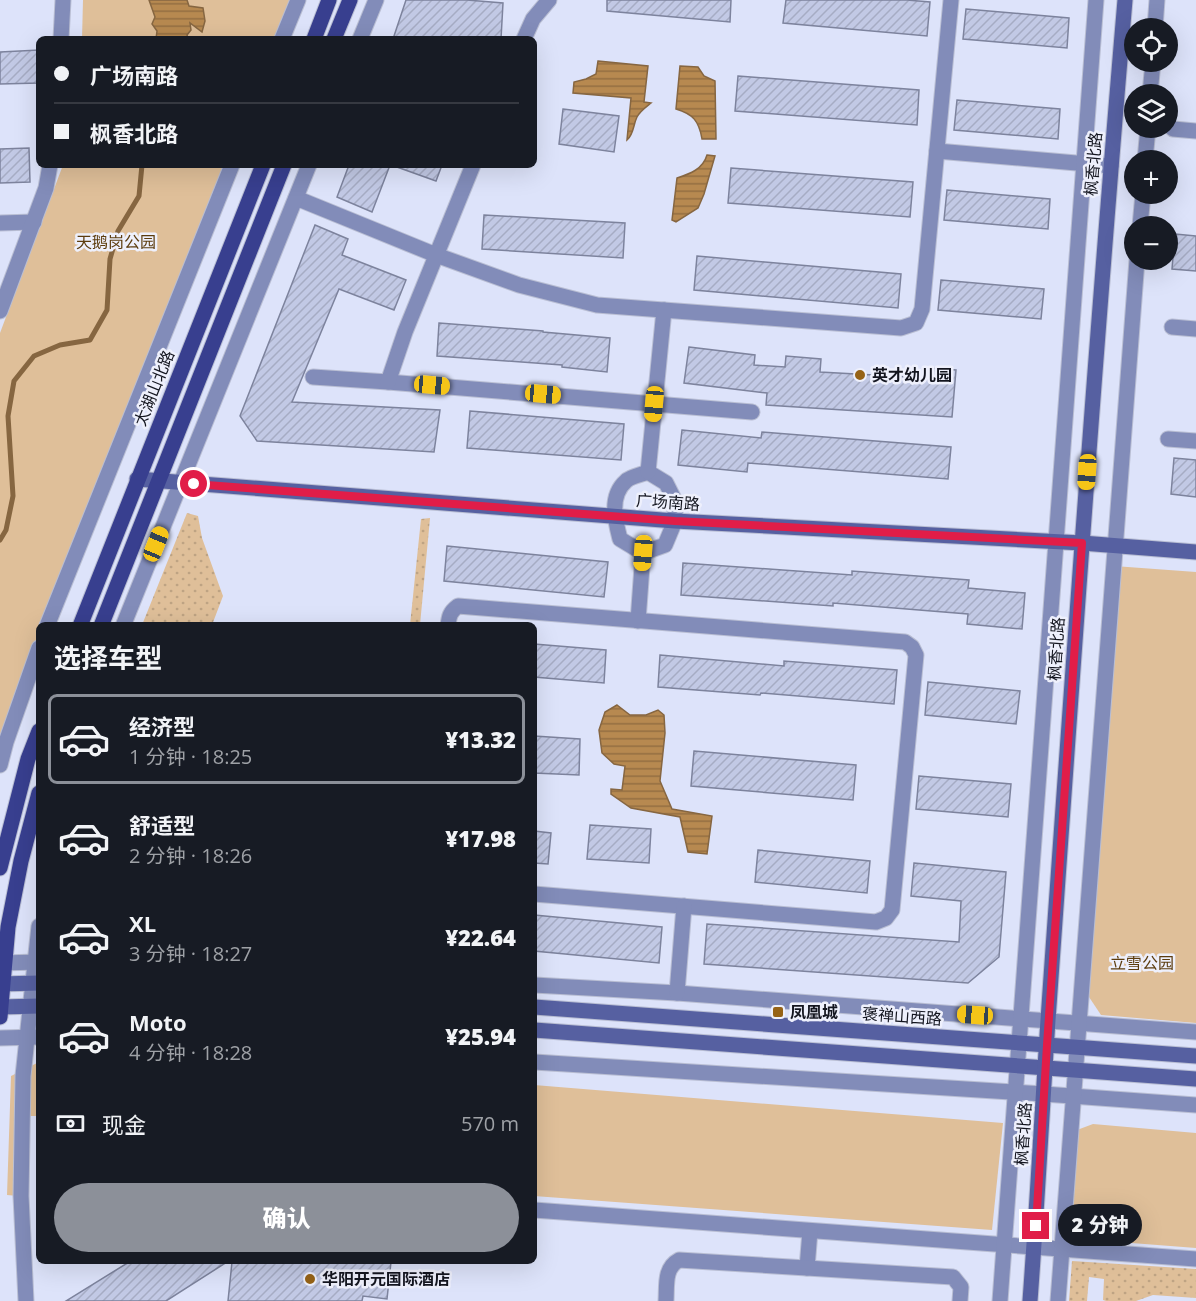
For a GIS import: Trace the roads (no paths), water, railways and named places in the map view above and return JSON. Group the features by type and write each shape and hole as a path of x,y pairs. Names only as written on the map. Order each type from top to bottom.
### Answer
{"main road":[{"path":"315,36 330,0"},
{"path":"335,36 350,0"},
{"name":"枫香北路","path":"1030,1301 1082,543 1125,0"},
{"name":"太湖山北路","path":"82,622 262,168"},
{"path":"103,622 283,168"},
{"name":"广场南路","path":"137,479 675,521 1057,541 1196,552"},
{"path":"0,868 28,759 36,739"},
{"path":"34,1006 0,1011 2,963 8,927 21,861 36,804"},
{"path":"1,984 36,983"},
{"name":"褒禅山西路","path":"537,1007 1196,1056"},
{"path":"537,1030 1196,1079"}],"street":[{"path":"62,36 63,0"},
{"path":"283,36 298,0"},
{"path":"361,36 376,0"},
{"path":"525,36 533,19 549,0"},
{"path":"296,198 436,255 519,285 597,305 901,328 916,323 922,309 951,0"},
{"path":"1000,1301 1096,0"},
{"path":"1156,18 1157,0"},
{"path":"1178,129 1196,131"},
{"path":"937,151 1111,166"},
{"path":"0,311 46,188 49,168"},
{"path":"49,622 231,168"},
{"path":"125,622 308,168"},
{"path":"388,382 405,332 472,168"},
{"path":"0,223 34,222"},
{"path":"1058,1301 1136,270"},
{"path":"648,472 664,310"},
{"path":"1172,327 1196,329"},
{"path":"313,377 752,412"},
{"path":"1168,439 1196,441"},
{"path":"648,472 666,483 675,501 675,521 665,545 643,553 620,539 614,516 617,493 627,479 648,472"},
{"path":"638,621 643,553"},
{"path":"448,622 452,610 458,606 905,642 912,647 916,655 892,910 886,918 876,921 537,894"},
{"path":"0,765 36,657"},
{"path":"677,993 684,906"},
{"path":"2,963 36,962"},
{"path":"26,1301 21,1197 22,1076 33,1037 36,983"},
{"path":"537,985 677,993 1196,1032"},
{"path":"0,1038 33,1037"},
{"path":"537,1062 1196,1105"},
{"path":"537,1210 1196,1259"},
{"path":"807,1268 810,1231"},
{"path":"666,1301 668,1272 672,1264 680,1260 953,1277 961,1287 960,1301"}],"waterway":[{"path":"0,540 6,530 13,496 8,416 14,381 34,356 60,345 90,340 107,310 110,259 118,231 139,196 142,168"}],"place":[{"name":"英才幼儿园","path":"860,375"},
{"name":"凤凰城","path":"778,1012"},
{"name":"华阳开元国际酒店","path":"310,1279"}],"park label":[{"name":"天鹅岗公园","path":"116,242"},
{"name":"立雪公园","path":"1142,963"}]}
